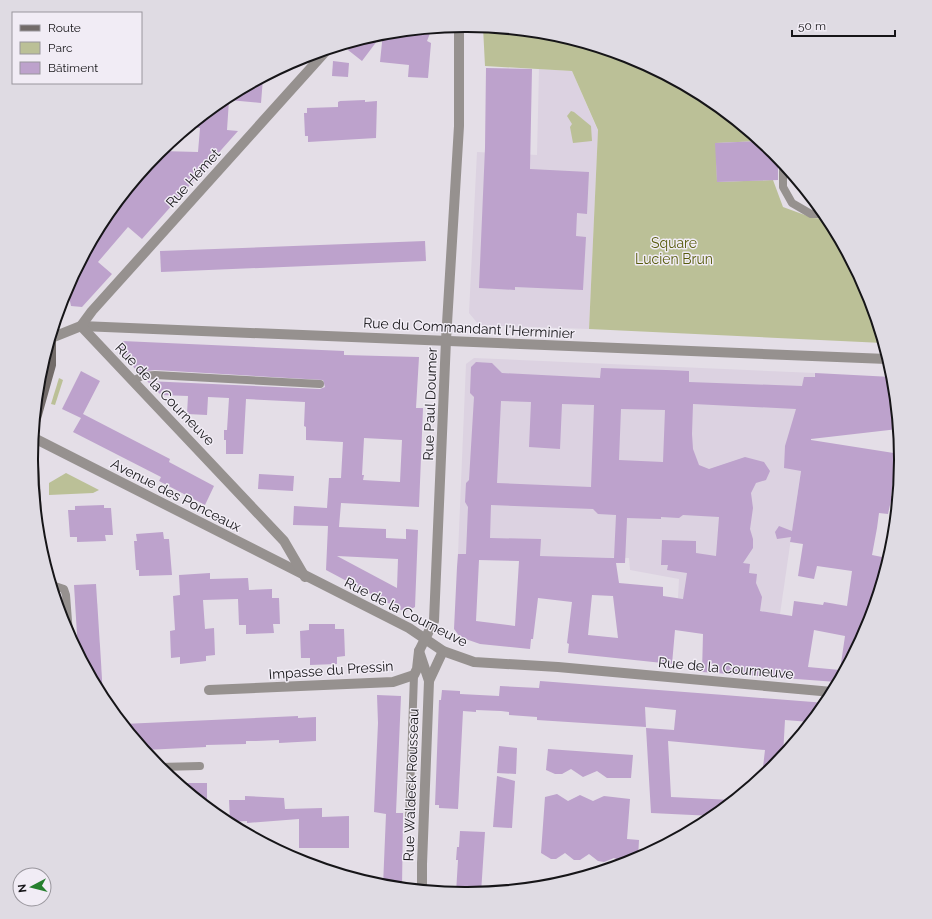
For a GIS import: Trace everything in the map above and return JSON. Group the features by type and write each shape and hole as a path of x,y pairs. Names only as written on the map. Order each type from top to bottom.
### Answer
{"main road":[{"path":"45,385 51,365 51,358"}],"street":[{"name":"Rue Paul Doumer","path":"426,638 434,621 446,340 459,126 459,32"},
{"name":"Rue Hémet","path":"81,326 92,311 319,59"},
{"name":"Rue du Commandant l'Herminier","path":"57,335 81,326 881,359"},
{"name":"Rue de la Courneuve","path":"81,326 284,541 305,576 426,638 443,651 474,662 558,667 825,691"},
{"name":"Avenue des Ponceaux","path":"39,440 305,576"},
{"name":"Impasse du Pressin","path":"210,690 393,682 414,676 417,669 419,652 426,638"},
{"name":"Rue Waldeck Rousseau","path":"429,681 443,651"},
{"name":"Rue Waldeck Rousseau","path":"419,652 429,681 422,884"}],"lane":[{"path":"782,173 783,187 792,203 811,214 815,214"},
{"path":"133,381 142,376 155,375 320,384"},
{"path":"58,587 64,589 67,614"},
{"path":"409,821 414,676"},
{"path":"169,767 200,766"}],"shaded area":[{"path":"539,69 572,71 598,131 589,329 479,325 469,313 477,152 537,155"},
{"path":"474,358 815,373 780,614 678,598 679,579 630,570 629,558 458,554 466,364"}],"green space":[{"name":"Square Lucien Brun","path":"483,33 549,40 603,55 630,65 680,89 704,104 752,141 716,143 717,182 773,180 783,207 813,218 818,218 849,270 861,296 877,343 589,329 598,130 572,71 485,66"},
{"path":"571,111 591,126 592,141 573,143 570,127 572,124 567,116"},
{"path":"59,378 63,380 55,405 51,404"},
{"path":"66,473 99,490 93,493 49,495 49,483"}],"building":[{"path":"430,34 427,41 431,43 428,78 408,77 409,65 380,62 382,40"},
{"path":"377,42 362,61 348,50 355,47"},
{"path":"333,61 349,63 348,77 332,76"},
{"path":"486,68 532,69 530,169 589,172 587,214 577,213 576,236 586,237 583,290 515,287 515,290 479,288 485,148"},
{"path":"263,84 261,103 234,100"},
{"path":"365,100 365,102 377,101 376,138 308,142 308,136 305,136 304,113 307,113 307,108 338,107 338,102 340,101"},
{"path":"229,104 227,130 238,131 142,239 128,227 98,262 112,274 82,307 71,306 70,300 83,270 96,246 127,199 170,151 198,152 200,128 197,128"},
{"path":"752,141 778,168 778,180 717,182 715,143"},
{"path":"425,241 426,261 161,272 160,251"},
{"path":"122,341 344,351 344,355 419,357 416,408 423,408 419,507 341,503 339,527 386,529 386,538 406,539 406,529 418,530 415,607 405,612 326,570 328,526 293,525 294,506 327,508 329,478 341,478 343,442 306,440 306,427 304,426 305,402 246,399 243,454 226,454 224,430 227,430 229,398 208,397 207,415 187,414 188,396 161,395 147,381 320,389 325,387 323,380 155,370 138,372 119,351","holes":["364,438 402,440 400,482 363,480","337,556 398,559 397,588"]},
{"path":"476,362 492,363 502,373 600,378 601,368 689,371 689,382 802,386 804,377 815,377 815,373 885,377 893,430 811,439 894,453 892,496 888,514 879,513 872,555 882,557 879,570 861,623 841,664 845,636 814,630 808,667 838,670 831,682 702,672 703,634 675,630 672,664 568,653 569,644 567,643 572,602 538,598 533,639 531,639 530,649 480,644 460,637 454,629 458,554 466,554 468,507 465,502 466,483 469,480 474,397 470,393 471,367","holes":["501,401 531,402 529,447 560,449 562,404 594,405 591,487 497,483","693,404 796,409 785,446 784,468 801,471 792,531 779,526 775,532 777,539 791,537 790,542 803,544 798,576 814,579 817,566 852,571 847,606 824,602 823,605 794,601 792,616 760,611 762,597 756,583 757,574 749,573 750,564 743,563 753,548 753,539 750,529 753,508 751,493 756,483 766,480 770,471 764,462 745,457 709,469 699,465 693,449","621,409 665,410 663,462 619,460","491,505 593,509 598,514 616,515 614,558 540,556 541,539 490,538","683,515 719,517 716,556 696,553 696,541 662,540 661,565 668,565 667,570 687,573 683,599 663,596 663,587 619,583 616,563 625,563 627,518 679,518","479,560 519,561 515,626 476,621","592,595 613,596 618,638 588,635"]},
{"path":"81,371 100,381 83,414 170,459 169,462 214,486 205,505 159,481 161,477 73,432 81,418 62,409"},
{"path":"259,474 294,476 293,491 258,489"},
{"path":"104,505 104,508 111,508 113,535 105,535 106,541 77,542 77,537 70,537 68,510 75,510 75,506"},
{"path":"163,532 164,539 169,539 172,575 139,576 139,570 136,570 134,541 137,541 136,534"},
{"path":"210,573 210,579 248,578 249,590 272,589 272,598 279,598 280,624 273,624 274,633 246,634 246,625 239,625 238,599 203,600 205,629 214,628 215,655 206,656 206,661 180,664 180,657 171,658 170,631 175,630 173,596 180,595 179,575"},
{"path":"96,584 102,683 77,636 74,585"},
{"path":"309,624 335,624 335,629 344,629 345,656 337,657 337,664 310,665 310,658 301,658 300,631 309,630"},
{"path":"540,681 817,702 804,721 785,720 784,745 763,767 765,750 668,741 671,797 725,800 703,816 651,813 646,728 674,730 676,710 645,707 646,727 537,720 537,717 509,715 509,712 501,711 463,711 458,809 439,808 439,805 435,805 439,700 441,700 442,690 460,691 460,694 499,696 500,686 539,688"},
{"path":"377,695 401,696 396,813 403,813 402,882 383,879 386,814 374,812 378,723"},
{"path":"298,716 298,718 316,717 316,741 279,743 279,740 246,741 246,744 206,745 206,747 153,750 130,724"},
{"path":"499,746 517,748 516,774 497,773"},
{"path":"548,749 633,755 631,778 607,778 597,771 583,777 571,769 562,774 555,774 546,770"},
{"path":"497,776 515,781 512,828 493,827"},
{"path":"186,783 207,783 207,800"},
{"path":"557,794 568,801 580,795 593,801 604,796 630,799 627,839 639,840 638,850 604,862 598,861 589,854 580,860 574,860 565,853 556,859 551,859 541,853 545,797"},
{"path":"245,796 284,798 285,809 322,808 322,817 349,816 349,848 299,848 299,819 247,823 247,821 238,822 230,816 229,800 245,800"},
{"path":"460,831 485,832 481,886 456,887 458,860 456,860 457,847 459,847"}]}
